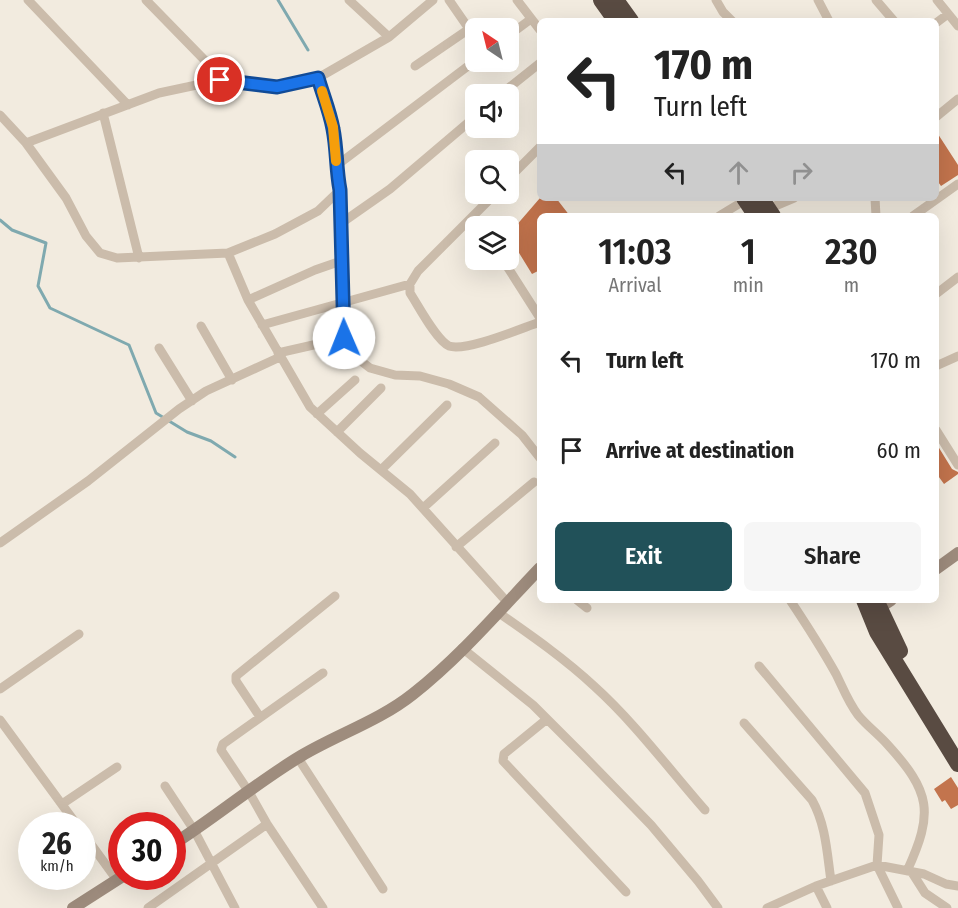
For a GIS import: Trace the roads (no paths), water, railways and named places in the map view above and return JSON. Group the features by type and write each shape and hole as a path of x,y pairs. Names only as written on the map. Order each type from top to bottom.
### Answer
{"highway":[{"path":"601,0 614,18"},
{"path":"616,0 629,18"},
{"path":"878,603 910,669 958,744"},
{"path":"878,603 877,632 958,764"}],"street":[{"path":"28,0 128,105"},
{"path":"146,0 225,81"},
{"path":"349,0 389,37"},
{"path":"26,143 159,93 225,81 277,87 318,78 389,37 433,0"},
{"path":"449,0 465,23"},
{"path":"517,0 537,26"},
{"path":"716,0 729,18"},
{"path":"818,0 828,18"},
{"path":"876,0 891,18"},
{"path":"937,0 958,26"},
{"path":"939,21 948,14"},
{"path":"519,28 531,19"},
{"path":"415,66 465,32"},
{"path":"514,84 537,65"},
{"path":"336,166 465,68"},
{"path":"318,78 333,127 340,190 344,338 357,358 370,368 395,375 420,376 449,384 479,397 522,435 537,454"},
{"path":"939,115 958,99"},
{"path":"103,113 139,258"},
{"path":"0,115 26,143 66,198 86,236 100,252 117,258 228,253 275,234 318,211 340,190"},
{"path":"340,224 390,189 465,125"},
{"path":"519,168 537,150"},
{"path":"939,198 958,184"},
{"path":"729,213 778,201"},
{"path":"917,213 934,201"},
{"path":"485,204 418,271 410,284 410,293 441,340 449,346 463,347 480,343 537,321"},
{"path":"228,253 248,300 310,407 410,494 507,602"},
{"path":"248,300 341,261"},
{"path":"509,270 537,315"},
{"path":"939,292 958,277"},
{"path":"262,325 410,284"},
{"path":"201,326 232,380"},
{"path":"0,543 88,481 171,414 192,401 279,355 344,338"},
{"path":"159,348 192,401"},
{"path":"939,365 958,356"},
{"path":"317,414 355,380"},
{"path":"337,432 381,388"},
{"path":"381,471 447,405"},
{"path":"939,435 958,465"},
{"path":"423,508 495,443"},
{"path":"456,547 534,482"},
{"path":"939,566 958,553"},
{"path":"186,835 298,758 321,744 373,721 411,696 443,669 537,572"},
{"path":"260,717 236,681 236,676 335,596"},
{"path":"581,603 587,608"},
{"path":"792,603 859,716 910,770 919,786 925,803 924,825 914,872 925,893 947,908"},
{"path":"499,613 560,656 595,686 617,708 705,810"},
{"path":"0,689 80,634"},
{"path":"462,648 547,719 651,825 698,880 718,908"},
{"path":"759,666 865,793 879,835 877,865 898,908"},
{"path":"323,673 221,747 267,824 323,908"},
{"path":"547,719 504,754 503,761 626,892"},
{"path":"0,720 68,812"},
{"path":"744,723 812,800 819,812 831,881"},
{"path":"298,758 383,889"},
{"path":"62,804 117,767"},
{"path":"165,786 194,830 236,908"},
{"path":"148,908 267,824"},
{"path":"96,849 108,863"},
{"path":"767,908 816,886 877,865 914,872 958,886"},
{"path":"73,908 108,886"},
{"path":"816,886 827,908"}],"waterway":[{"path":"278,0 308,50"},
{"path":"0,220 12,230 46,243 38,286 50,308 129,345 156,413 187,432 211,441 235,457"}]}
